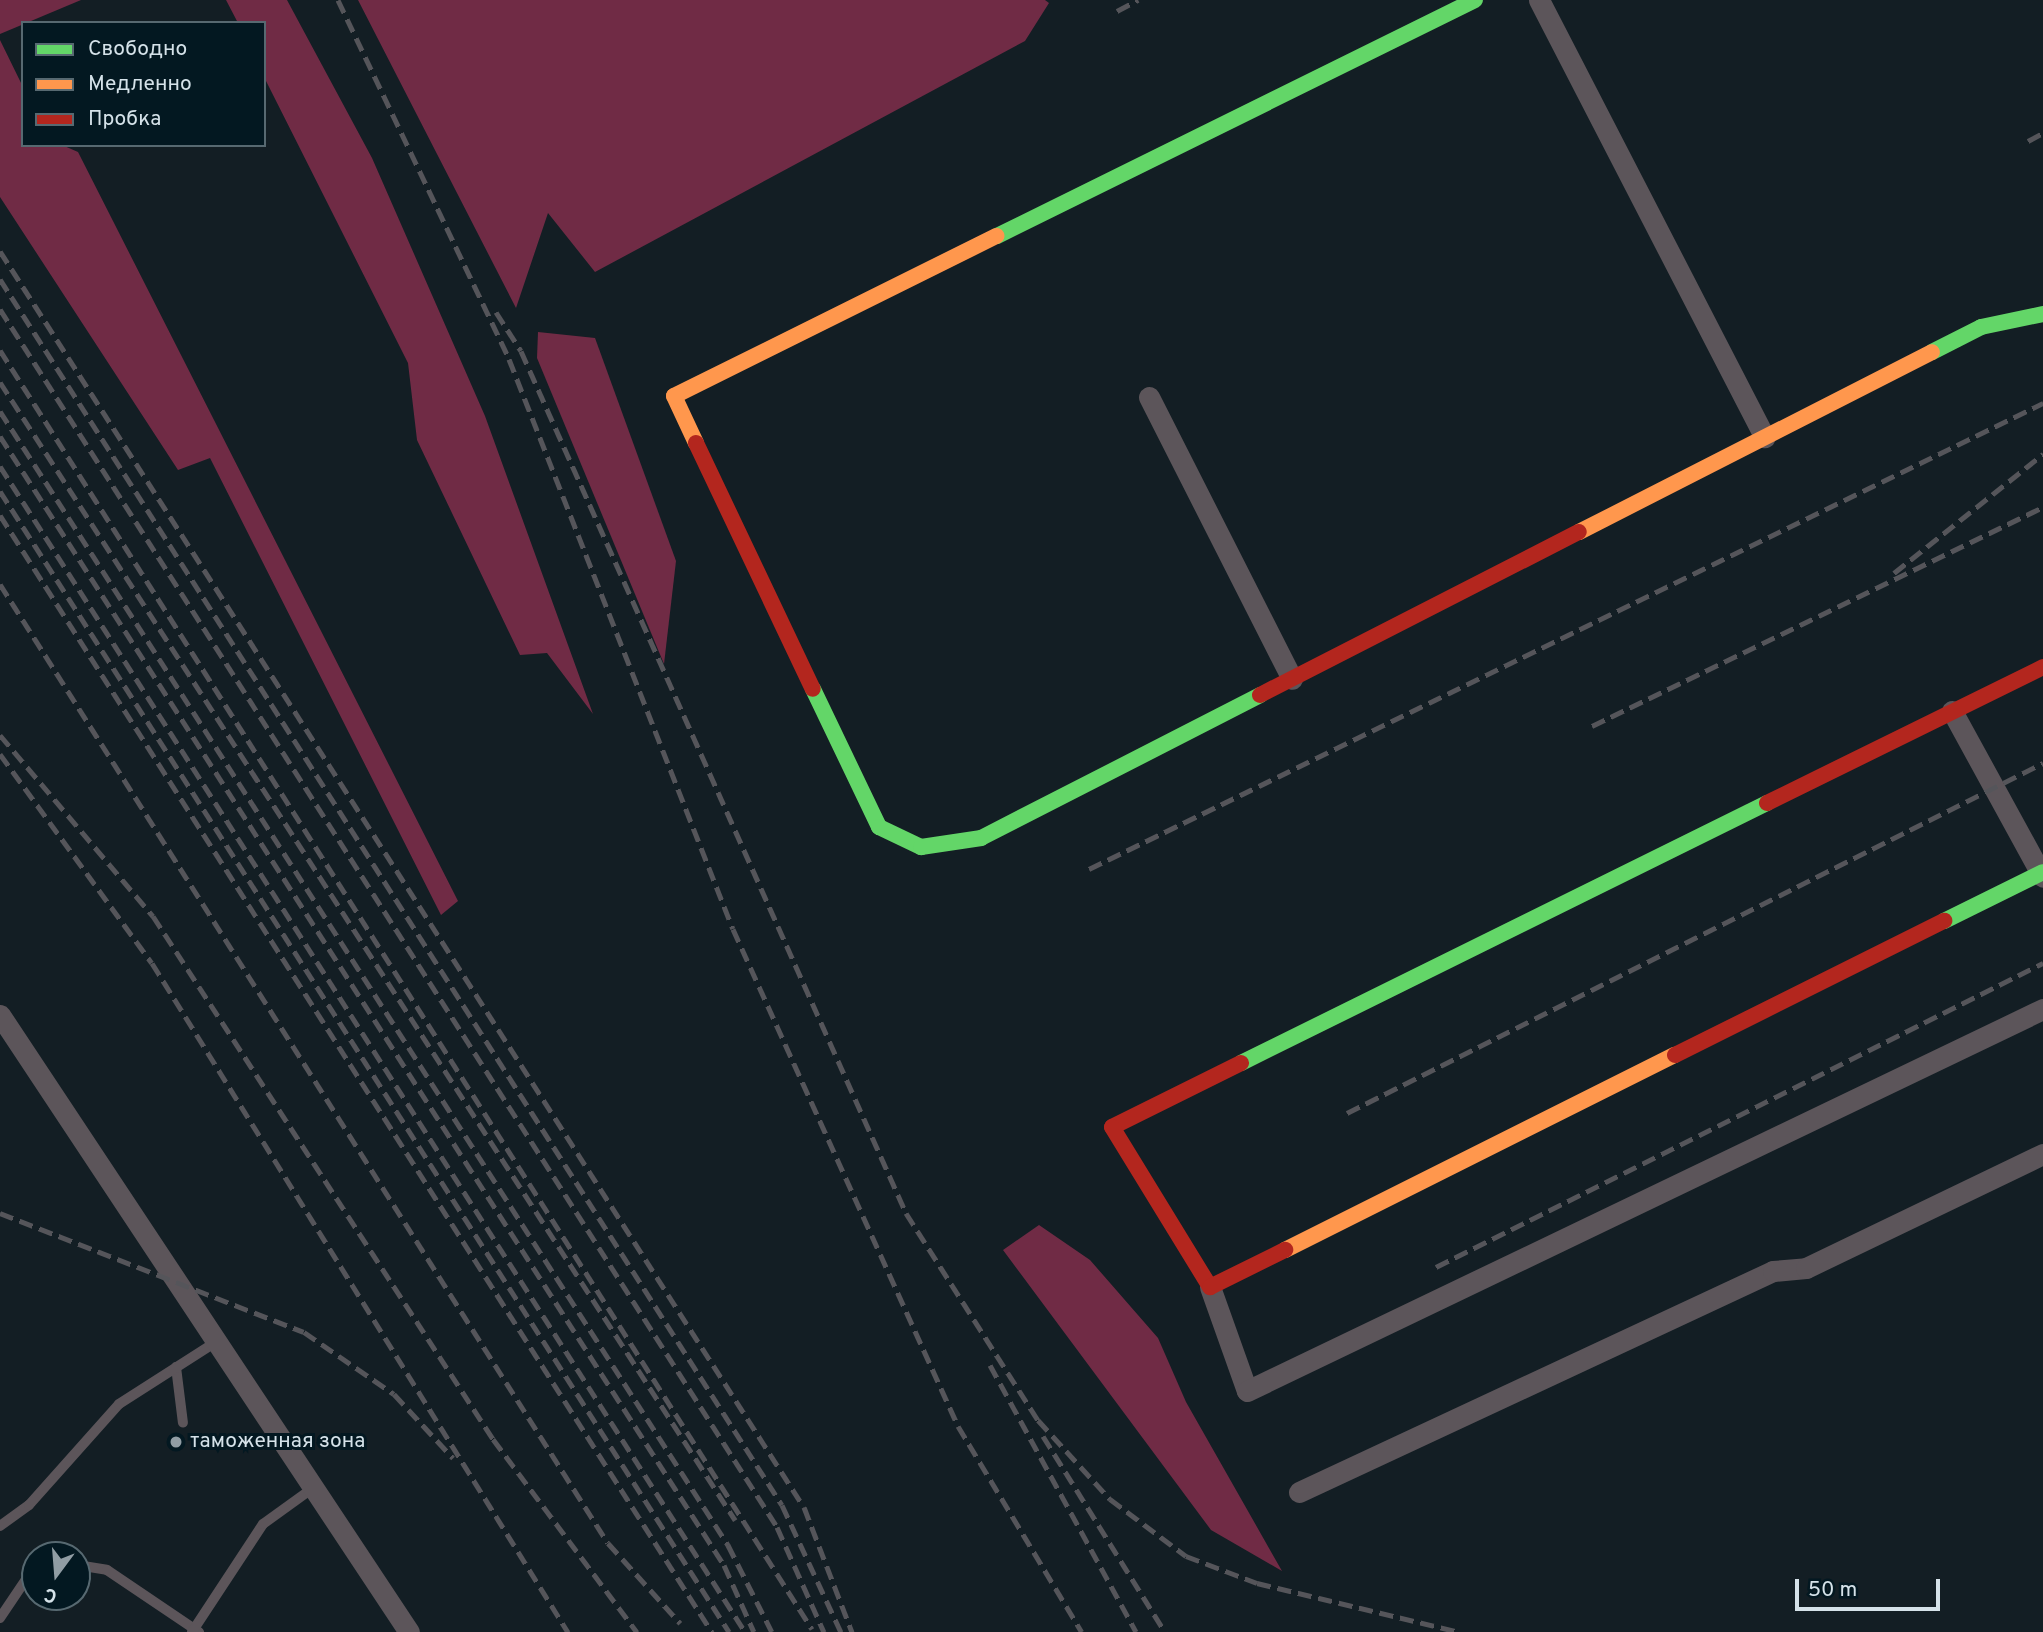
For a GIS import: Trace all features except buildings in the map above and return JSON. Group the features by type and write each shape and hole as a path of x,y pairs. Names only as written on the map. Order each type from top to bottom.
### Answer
{"street":[{"path":"1475,0 674,396 879,827 921,847 981,838 1981,327 2043,314"},
{"path":"1539,0 1765,437"},
{"path":"1149,397 1292,679"},
{"path":"2043,667 1112,1126 1210,1287 1247,1391 2043,1009"},
{"path":"1210,1287 2041,874 1952,711"},
{"path":"0,1015 409,1632"},
{"path":"1299,1492 1773,1271 1806,1268 2043,1154"}],"lane":[{"path":"0,1526 29,1505 119,1404 216,1342"},
{"path":"176,1367 183,1423"},
{"path":"91,1567 107,1570 195,1631 262,1524 313,1488"},
{"path":"0,1618 21,1587"}],"shaded area":[{"path":"0,0 81,0 31,21 21,21 21,25 0,34"},
{"path":"226,0 287,0 372,158 485,416 593,714 547,653 520,655 417,440 408,363 266,81 266,21 237,21"},
{"path":"358,0 1045,0 1049,3 1025,41 595,272 548,213 516,308"},
{"path":"0,40 21,83 21,147 67,147 78,152 458,901 441,915 210,458 178,470 0,197"},
{"path":"538,332 595,338 676,561 664,664 537,358"},
{"path":"1039,1225 1090,1260 1158,1338 1186,1402 1282,1571 1211,1530 1003,1250"}],"railway":[{"path":"338,0 509,359 733,929 958,1426 1082,1632"},
{"path":"1117,11 1138,0"},
{"path":"2028,141 2043,133"},
{"path":"0,251 804,1507 852,1632"},
{"path":"0,279 782,1505 841,1632"},
{"path":"0,309 777,1527 824,1632"},
{"path":"496,312 521,351 906,1213 1038,1420 1110,1499 1186,1556 1257,1583 1459,1632"},
{"path":"0,350 812,1629"},
{"path":"0,382 735,1520"},
{"path":"1089,869 2043,403"},
{"path":"0,411 728,1545 772,1632"},
{"path":"0,436 724,1565 754,1632"},
{"path":"1894,573 2043,454"},
{"path":"0,466 745,1632"},
{"path":"0,491 729,1632"},
{"path":"1592,726 2043,507"},
{"path":"0,515 712,1632"},
{"path":"0,584 608,1543 680,1623"},
{"path":"0,735 153,916 493,1439 637,1632"},
{"path":"0,754 152,963 568,1632"},
{"path":"1347,1113 2043,763"},
{"path":"1436,1267 2043,963"},
{"path":"0,1213 304,1332 394,1394 453,1458"},
{"path":"990,1365 1136,1632"},
{"path":"1043,1436 1165,1632"}],"traffic: fast":[{"path":"997,236 1475,0"},
{"path":"1932,352 1981,327 2043,314"},
{"path":"813,689 879,827 921,847 981,838 1260,695"},
{"path":"1241,1063 1767,803"},
{"path":"1944,921 2043,872"}],"traffic: slow":[{"path":"696,443 674,396 997,236"},
{"path":"1579,532 1932,352"},
{"path":"1285,1250 1675,1055"}],"traffic: jam":[{"path":"696,443 813,689"},
{"path":"1260,695 1579,532"},
{"path":"1767,803 2043,667"},
{"path":"1675,1055 1944,921"},
{"path":"1241,1063 1112,1127 1210,1287 1285,1250"}],"place":[{"name":"таможенная зона","path":"176,1442"}]}
